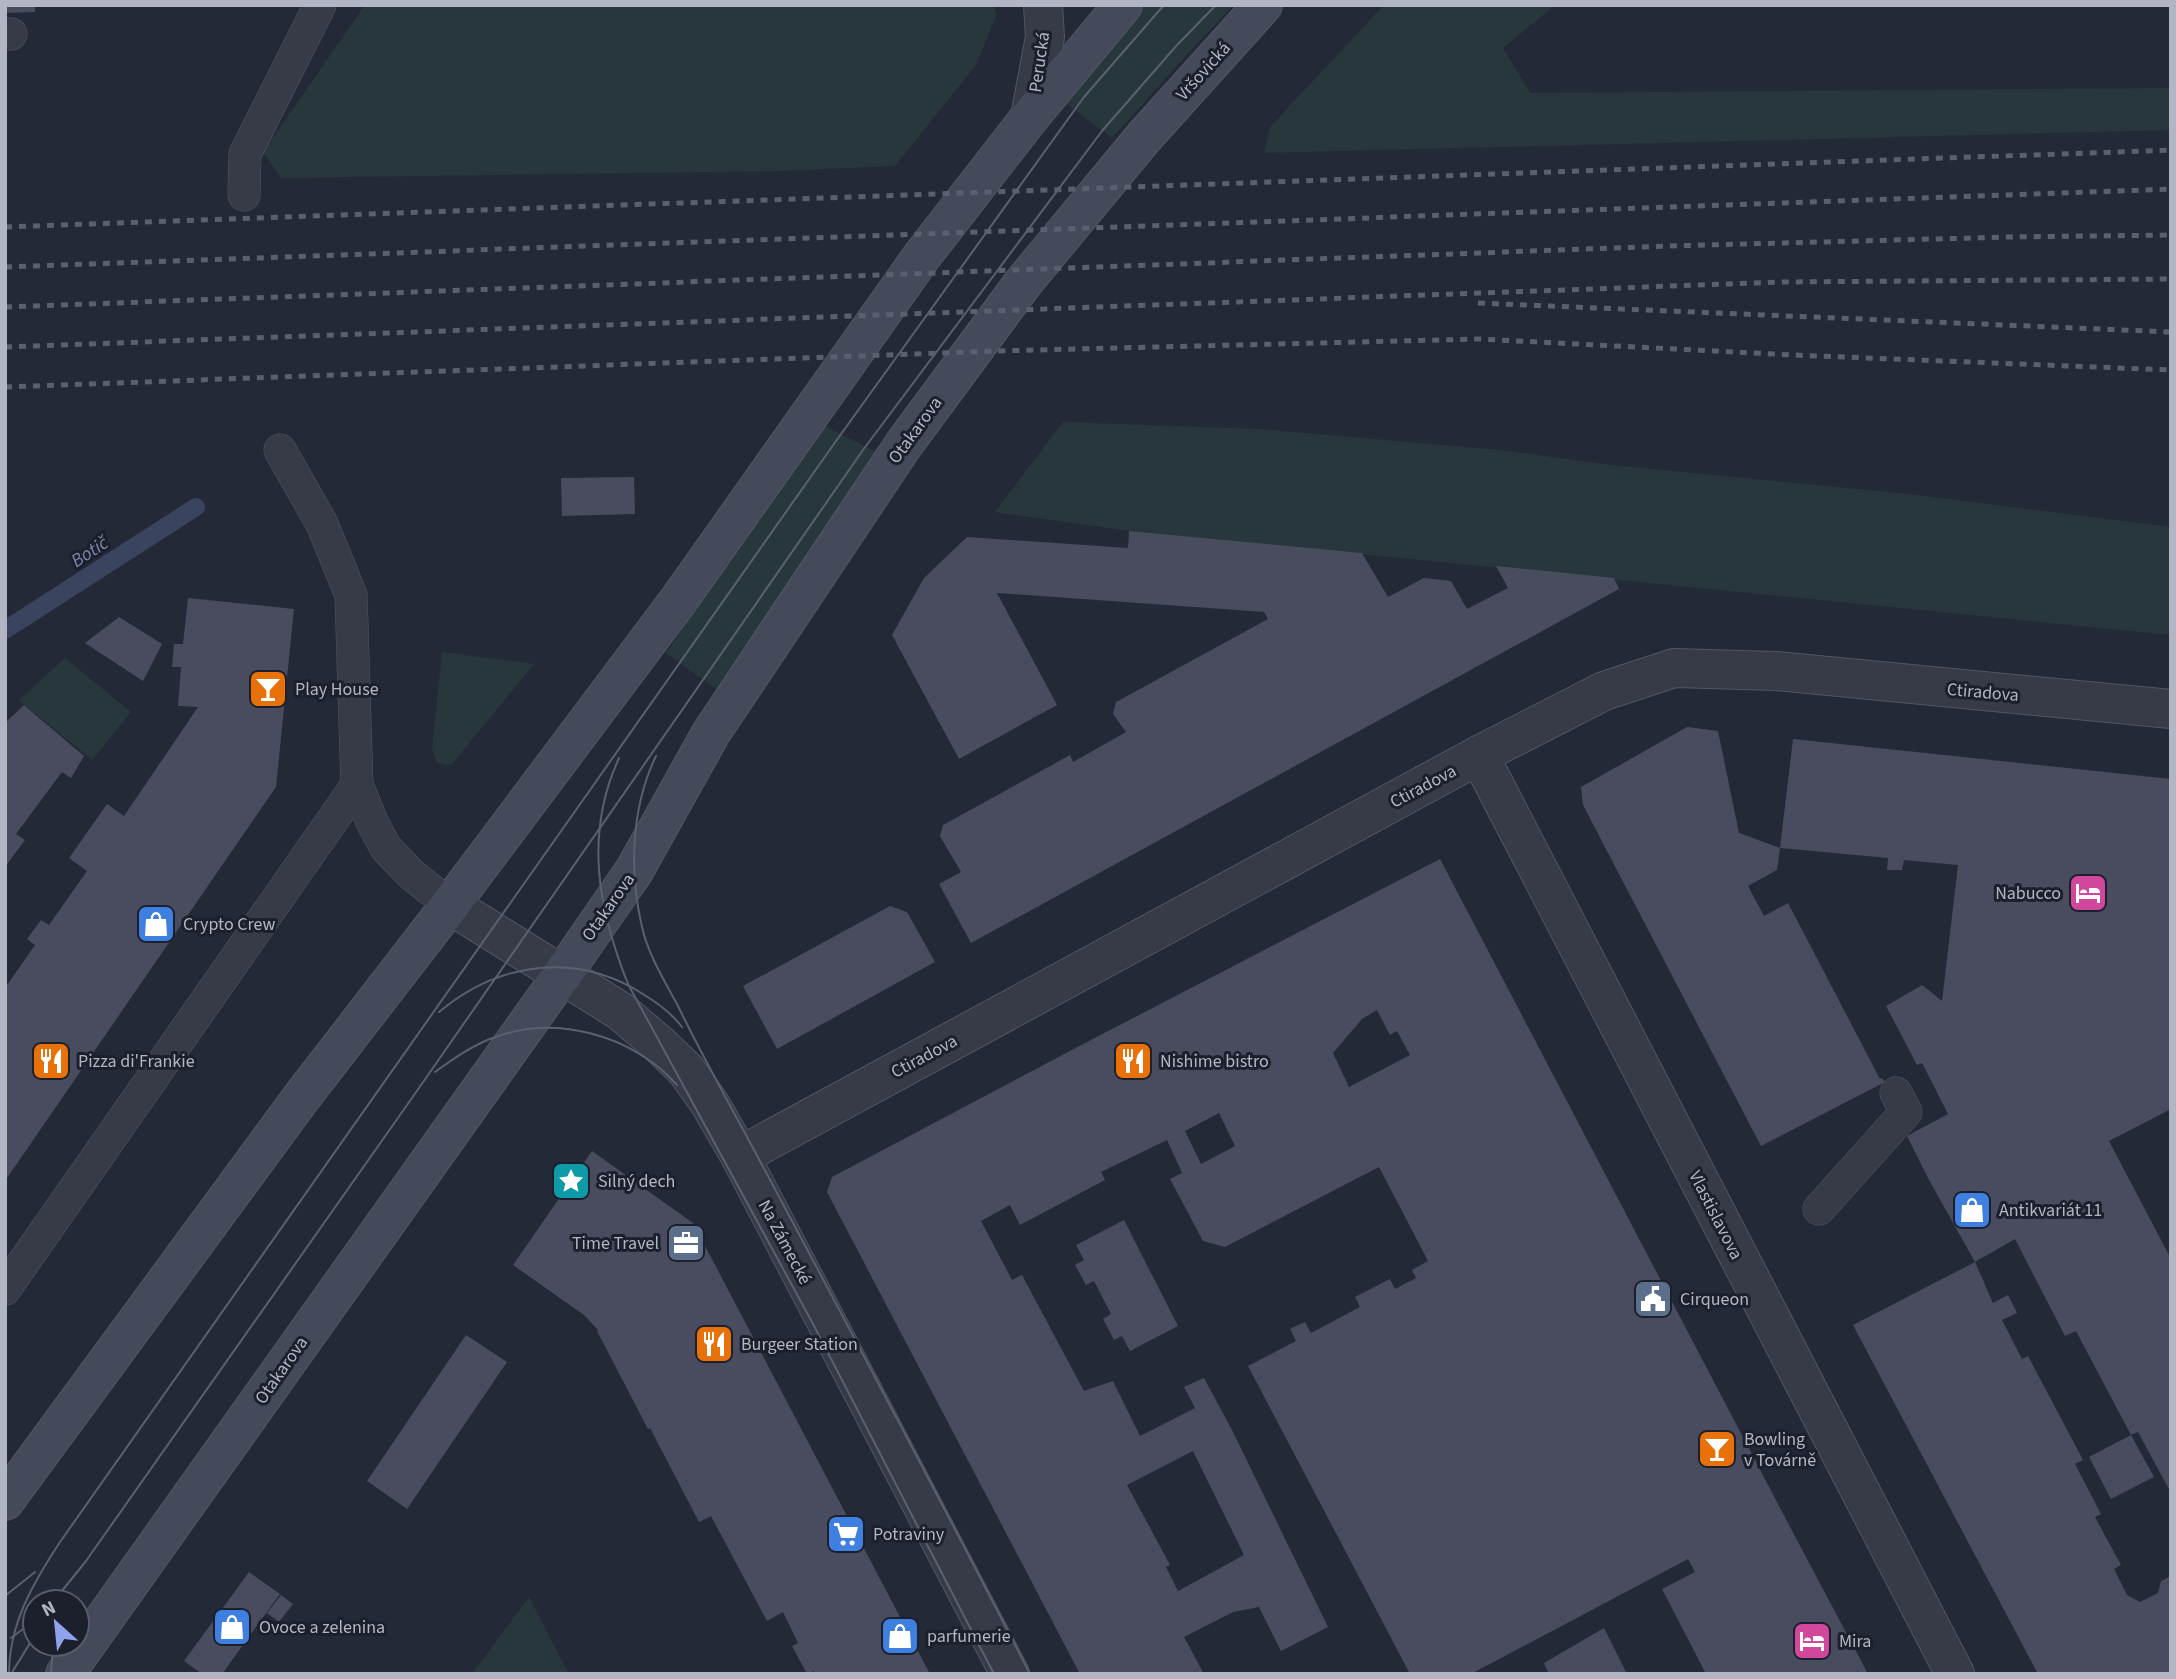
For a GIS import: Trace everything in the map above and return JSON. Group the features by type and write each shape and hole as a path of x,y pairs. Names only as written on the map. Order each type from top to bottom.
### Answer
{"main road":[{"path":"5,1501 293,1110 678,601 922,256 1030,117 1124,5"},
{"name":"Vršovická","path":"1144,137 1263,5"},
{"name":"Otakarova","path":"65,1674 634,871 710,733 904,444 1023,283 1144,137"}],"street":[{"name":"Perucká","path":"1030,117 1045,37 1043,5"},
{"name":"Ctiradova","path":"740,1156 1479,755 1604,691 1674,668 1776,671 2171,709"},
{"name":"Vlastislavova","path":"1479,755 1955,1674"},
{"name":"Na Zámecké","path":"450,905 620,1010 686,1070 710,1104 740,1156 1010,1674"}],"lane":[{"path":"244,195 244,154 320,5"},
{"path":"280,450 322,524 351,595 357,785 386,848 412,875 450,905"},
{"path":"5,1289 357,785"},
{"path":"1819,1209 1906,1112 1896,1093"}],"shaded area":[{"path":"365,5 994,5 996,16 976,65 895,166 777,171 281,178 263,152"},
{"path":"1147,5 1234,5 1112,138 1063,101"},
{"path":"1384,5 1555,5 1503,48 1530,93 2171,88 2171,130 1264,153 1270,127"},
{"path":"1063,422 1257,429 1500,450 1611,465 1909,494 2171,527 2171,635 1129,531 995,512"},
{"path":"822,425 877,452 716,689 666,653"},
{"path":"442,652 534,664 452,764 445,765 437,762 432,750"},
{"path":"65,658 131,712 92,760 19,700"},
{"path":"529,1597 569,1674 472,1674"}],"building":[{"path":"5,5 35,5 35,12 5,13"},
{"path":"634,477 635,514 562,516 561,478"},
{"path":"1129,531 1362,553 1388,597 1424,578 1451,581 1467,609 1508,588 1496,566 1614,578 1619,589 971,943 939,884 961,872 940,836 943,825 1070,755 1073,762 1126,732 1113,714 1116,702 1268,619 1264,612 997,593 1057,705 959,759 892,635 924,578 967,537 1128,548"},
{"path":"188,598 294,609 276,787 5,1181 5,988 35,945 27,939 41,920 49,925 87,871 69,858 107,804 124,816 198,707 178,706 181,667 172,667 174,644 183,644"},
{"path":"119,617 162,644 143,681 85,643"},
{"path":"24,705 84,756 71,778 62,772 16,834 25,840 5,867 5,723"},
{"path":"1687,727 1718,731 1739,833 1780,848 1777,870 1748,886 1764,916 1788,903 1880,1079 1885,1082 1761,1146 1583,805 1581,787"},
{"path":"1793,739 2171,779 2171,1109 2109,1141 2171,1259 2171,1493 2138,1432 2131,1435 2076,1331 2065,1336 2015,1239 1975,1262 1907,1136 1948,1114 1922,1063 1917,1065 1886,1006 1922,985 1942,1001 1958,865 1904,860 1902,870 1887,870 1888,858 1780,848"},
{"path":"1440,859 1868,1674 1706,1674 1662,1589 1695,1572 1688,1559 1471,1674 1410,1674 1248,1366 1296,1341 1290,1329 1305,1322 1311,1333 1360,1307 1355,1297 1390,1279 1395,1289 1416,1278 1412,1270 1428,1261 1379,1167 1225,1247 1203,1241 1170,1179 1182,1173 1167,1140 1101,1172 1105,1180 1020,1225 1010,1205 981,1221 1012,1280 1022,1275 1084,1391 1113,1381 1140,1436 1195,1408 1184,1387 1204,1378 1328,1627 1281,1651 1259,1607 1233,1612 1184,1637 1204,1674 1080,1674 827,1192 832,1177","holes":["1377,1010 1390,1035 1397,1031 1410,1055 1349,1087 1333,1053 1362,1019","1219,1113 1235,1146 1201,1164 1185,1131","1193,1451 1244,1555 1178,1591 1166,1567 1170,1565 1127,1485"]},
{"path":"890,906 907,912 935,962 777,1049 743,986"},
{"path":"592,1151 693,1223 930,1674 815,1674 814,1671 807,1674 792,1646 798,1643 783,1612 767,1621 711,1516 699,1522 598,1330 584,1315 513,1265"},
{"path":"1124,1220 1178,1326 1130,1351 1122,1336 1114,1340 1103,1319 1111,1314 1094,1281 1086,1285 1075,1265 1084,1260 1076,1245"},
{"path":"1975,1262 1993,1303 2008,1295 2017,1313 2002,1320 2022,1359 2028,1356 2083,1460 2075,1464 2101,1514 2095,1517 2121,1565 2114,1569 2127,1595 2140,1602 2158,1593 2161,1581 2171,1576 2171,1674 2038,1674 1853,1325"},
{"path":"466,1335 507,1362 407,1509 367,1481"},
{"path":"2131,1435 2154,1477 2111,1499 2089,1457"},
{"name":"Ovoce a zelenina","path":"249,1572 280,1594 222,1674 202,1674 184,1661"},
{"path":"281,1595 293,1604 279,1622 267,1613"},
{"path":"1604,1628 1627,1674 1549,1674 1544,1663"}],"waterway":[{"name":"Botič","path":"5,630 196,507"}],"tram line":[{"path":"9,1674 13,1638 24,1605 60,1542 836,441 1084,97 1164,5"},
{"path":"64,1588 412,1098 863,450 1102,131 1216,5"},
{"path":"656,756 641,797 634,862 638,906 648,947 1030,1674"},
{"path":"619,758 601,815 599,871 609,928 628,984 812,1322 994,1674"},
{"path":"439,1012 463,995 513,973 540,968 567,968 594,972 620,982 656,1003 682,1027"},
{"path":"435,1072 490,1039 515,1031 566,1029 591,1034 638,1053 677,1085"},
{"path":"5,1596 35,1572"},
{"path":"11,1638 21,1630"},
{"path":"11,1674 21,1658"},
{"path":"51,1674 52,1658"}],"railway":[{"path":"5,227 2171,150"},
{"path":"5,267 2171,189"},
{"path":"5,307 1669,246 2171,235"},
{"path":"5,347 1782,282 2171,279"},
{"path":"1478,303 2171,332"},
{"path":"5,387 995,351 1479,339 2171,370"}],"place":[{"name":"Play House","path":"268,689"},
{"name":"Nabucco","path":"2088,893"},
{"name":"Crypto Crew","path":"156,924"},
{"name":"Pizza di'Frankie","path":"51,1061"},
{"name":"Nishime bistro","path":"1133,1061"},
{"name":"Silný dech","path":"571,1181"},
{"name":"Antikvariát 11","path":"1972,1210"},
{"name":"Time Travel","path":"686,1243"},
{"name":"Cirqueon","path":"1653,1299"},
{"name":"Burgeer Station","path":"714,1344"},
{"name":"Bowling v Továrně","path":"1717,1449"},
{"name":"Potraviny","path":"846,1534"},
{"name":"Ovoce a zelenina","path":"232,1627"},
{"name":"parfumerie","path":"900,1636"},
{"name":"Mira","path":"1812,1641"}]}
